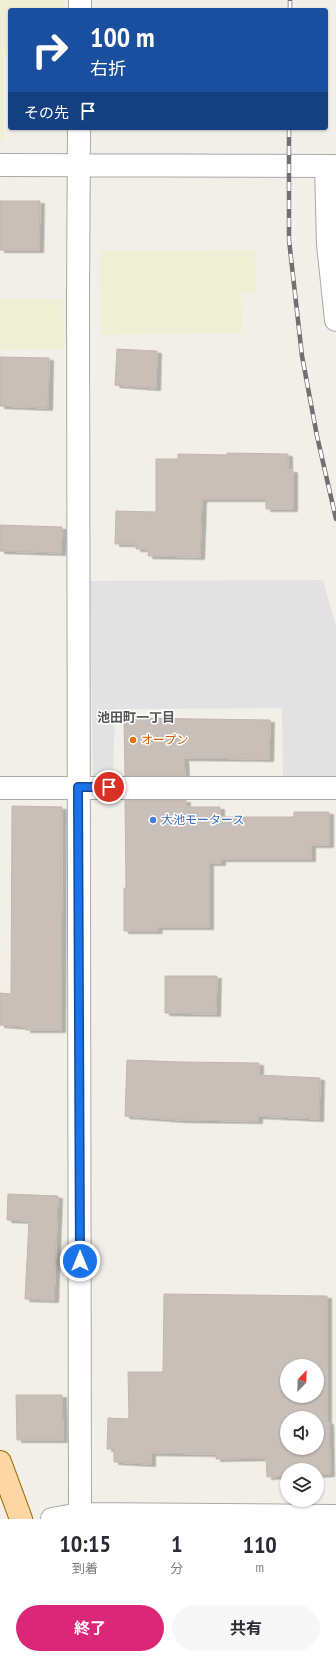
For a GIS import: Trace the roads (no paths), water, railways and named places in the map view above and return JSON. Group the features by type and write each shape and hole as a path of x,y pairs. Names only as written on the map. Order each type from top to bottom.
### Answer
{"main road":[{"path":"0,1462 21,1519"}],"street":[{"path":"79,130 78,787 80,1514"},
{"path":"0,165 79,164 331,166 328,244 336,320"},
{"path":"0,788 336,788"},
{"path":"52,1519 80,1514 336,1516"}],"railway":[{"path":"290,0 290,8"},
{"path":"289,130 289,240 302,356 317,436 336,519"}],"place":[{"name":"オープン","path":"133,740"},
{"name":"大池モータース","path":"153,820"}],"district":[{"name":"池田町一丁目","path":"136,717"}]}
